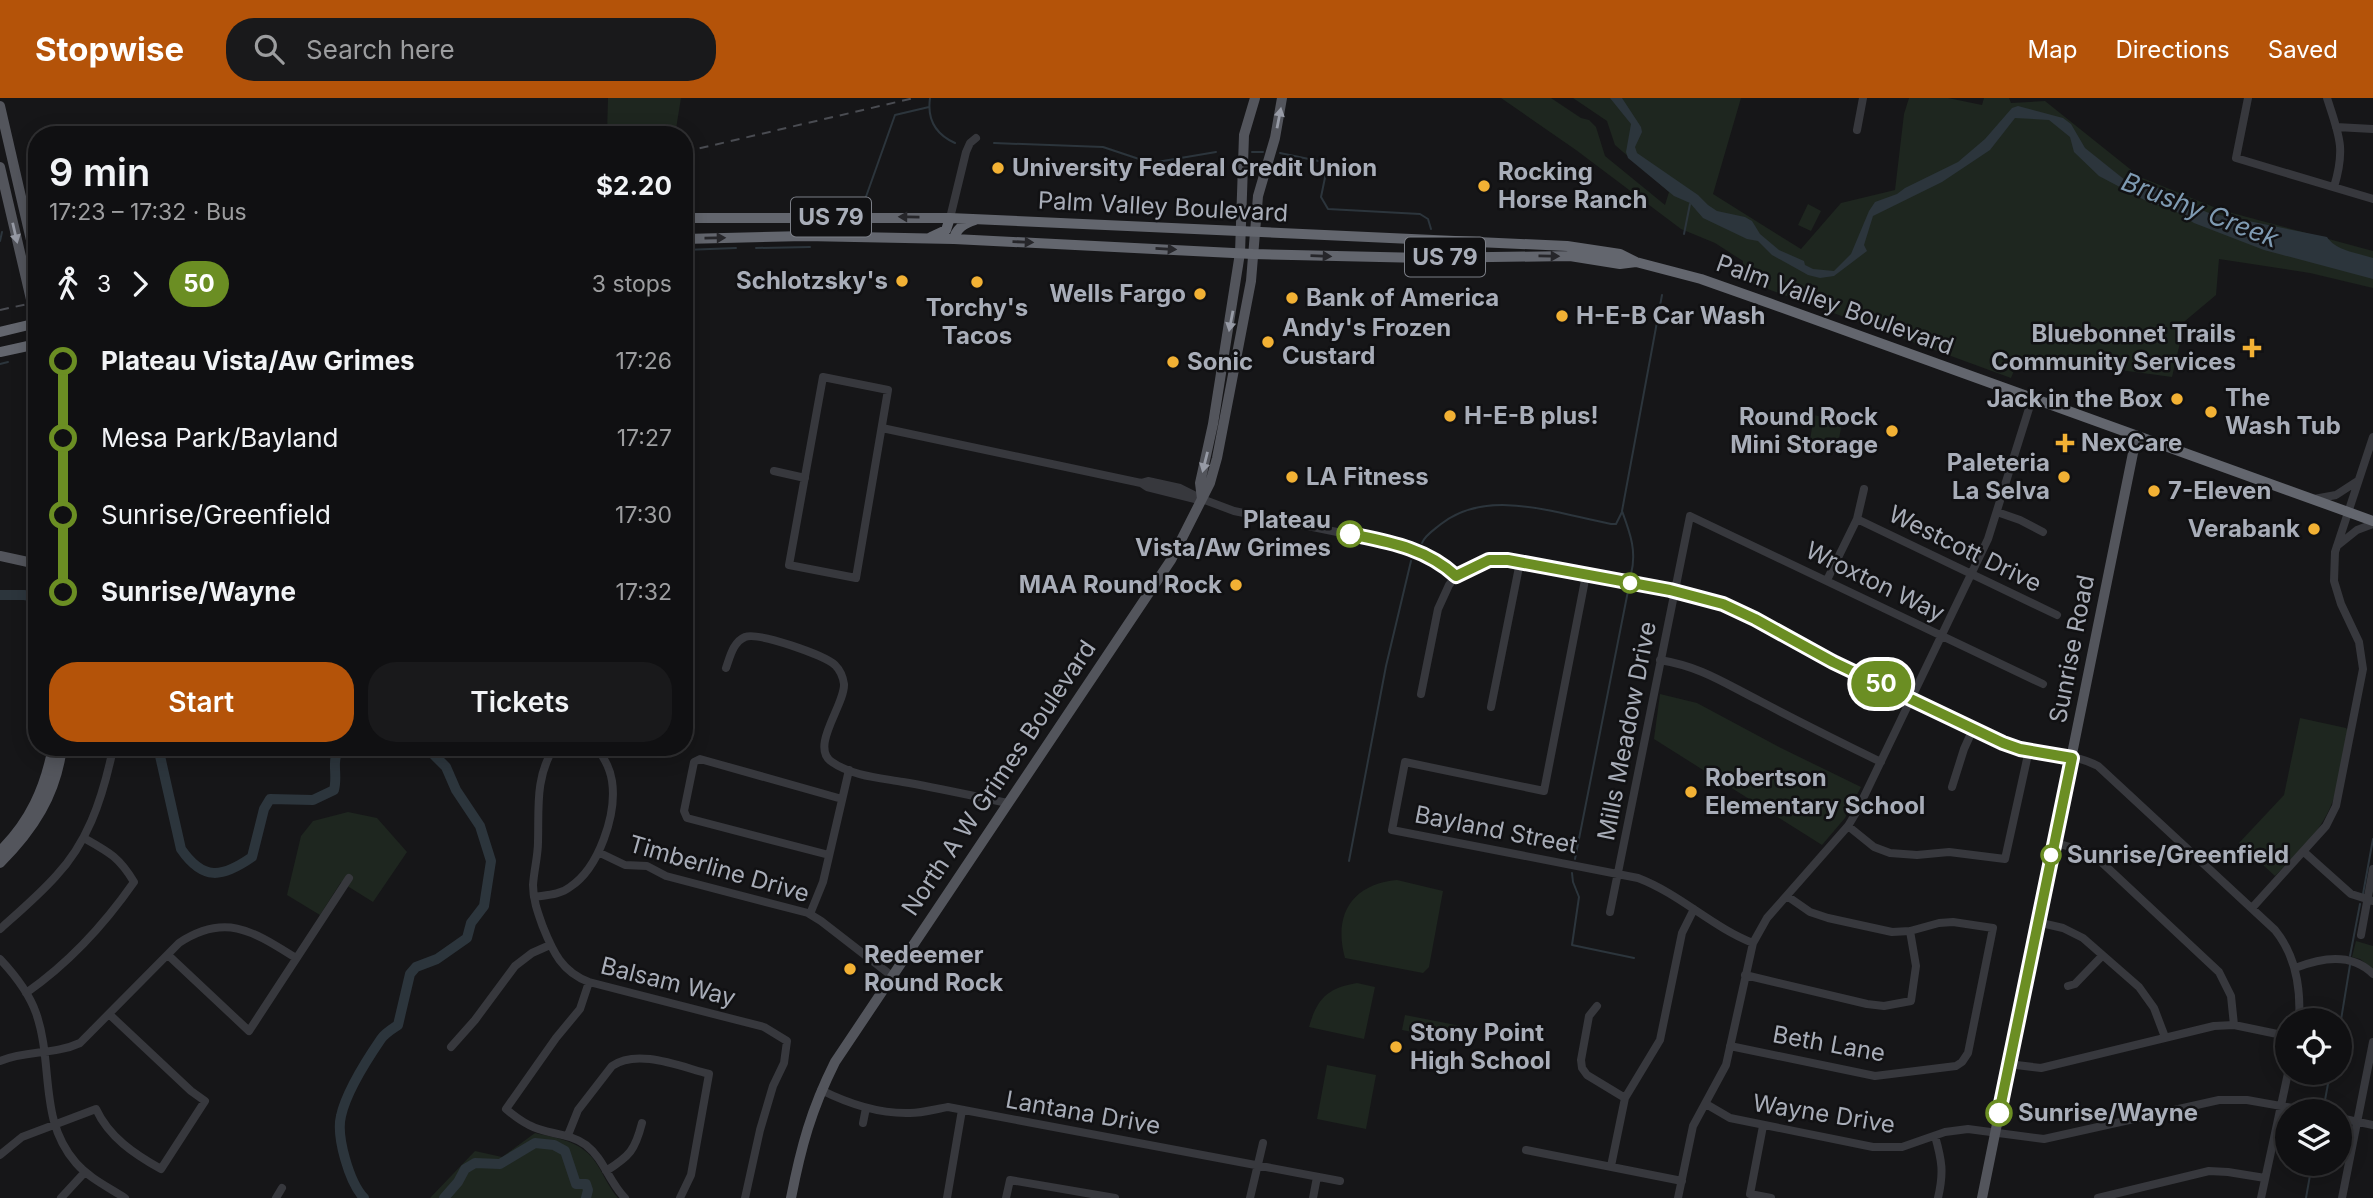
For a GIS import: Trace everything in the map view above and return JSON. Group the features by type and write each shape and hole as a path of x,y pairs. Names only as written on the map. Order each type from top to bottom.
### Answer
{"highway":[{"name":"Palm Valley Boulevard","path":"693,218 950,218 1546,244 1598,250 1620,254 1636,262 1710,282 2373,523"},
{"path":"928,238 946,230 950,218"},
{"path":"954,239 955,232 978,219"},
{"name":"Palm Valley Boulevard","path":"693,239 805,236 928,238 1253,254 1424,258 1570,256 1620,264 1636,262"},
{"path":"1424,258 1429,253 1483,252 1490,249 1494,242"},
{"path":"0,332 28,326"},
{"path":"0,352 28,346"}],"main road":[{"name":"North A W Grimes Boulevard","path":"1202,499 1199,483 1206,459 1226,348 1240,253 1244,135 1255,98"},
{"name":"North A W Grimes Boulevard","path":"791,1198 805,1132 835,1062 1171,560 1210,483 1244,319 1258,196 1275,138 1282,98"},
{"path":"1,114 28,228"},
{"path":"0,167 28,286"},
{"path":"1225,414 1225,392 1231,360 1226,348"},
{"name":"Sunrise Road","path":"1982,1198 2100,610 2133,453 2139,437"},
{"path":"0,556 28,562"},
{"path":"0,851 35,805 44,785 51,756"},
{"path":"0,863 40,816 55,780 60,756"}],"street":[{"path":"1857,130 1863,98"},
{"path":"2248,98 2236,158 2373,199"},
{"path":"2327,98 2336,127 2341,159 2334,187"},
{"path":"2336,127 2373,129"},
{"path":"950,218 966,152 976,138"},
{"path":"823,377 888,390 882,428 856,578 789,565 823,377"},
{"path":"1678,1198 1693,1126 1723,1074 1753,943 1767,918 1848,826 1881,762 1988,539 2032,399"},
{"path":"882,428 1141,483 1147,488 1202,499 1234,511 1401,545 1434,559 1456,576"},
{"path":"2252,908 2326,826 2336,806 2363,673 2363,660 2359,642 2341,604 2334,581 2335,549 2373,438"},
{"path":"774,471 805,478"},
{"path":"2312,500 2336,495 2358,480"},
{"path":"1827,580 1857,519 1864,489"},
{"path":"1997,512 2043,532"},
{"name":"Wroxton Way","path":"1690,516 2043,684"},
{"name":"Mills Meadow Drive","path":"1610,912 1690,516"},
{"name":"Westcott Drive","path":"1857,519 2057,615"},
{"path":"2335,549 2357,530 2373,523"},
{"path":"1421,694 1438,609 1449,584 1456,576 1489,560 1520,562 1706,598 1739,611 1833,662 2003,743 2085,761 2101,769 2280,937 2295,968 2299,1008"},
{"path":"1491,707 1520,562"},
{"name":"Bayland Street","path":"1586,575 1544,791 1405,762 1392,830 1638,878 1753,943"},
{"path":"726,668 736,645 741,639 752,636 785,645 834,664 842,674 844,691 824,750 830,761 871,776 1008,803"},
{"path":"1660,660 1686,665 1719,678 1881,762"},
{"path":"1952,787 1973,729"},
{"path":"1848,826 1874,847 1890,853 1917,855 1949,852 2005,859 2029,750"},
{"name":"Balsam Way","path":"550,756 540,777 534,897 556,958 568,971 589,982 764,1027 787,1041 784,1063 773,1086 760,1130 746,1198"},
{"path":"534,897 572,887 600,853 613,786 608,766 602,756"},
{"path":"0,929 57,876 84,838 103,795 111,758"},
{"path":"829,855 687,818 684,811 694,762 700,759 842,799"},
{"path":"810,914 820,893 849,770"},
{"path":"26,993 50,977 84,943 111,914 134,882 122,863 84,838"},
{"path":"2053,842 2096,857 2213,965 2224,979 2231,996 2234,1026"},
{"path":"2304,852 2351,894 2369,900"},
{"name":"Timberline Drive","path":"600,853 625,865 647,866 666,876 810,914 892,976"},
{"path":"2361,935 2373,869"},
{"path":"168,956 249,1031 349,878"},
{"path":"1745,975 1867,1004 1884,1006 1911,1001 1916,965 1910,931 1892,932 1828,918 1810,912 1787,896"},
{"path":"1611,1166 1625,1098 1660,1040 1682,933 1694,909"},
{"name":"Beth Lane","path":"1730,1046 1875,1076 1956,1066 1968,1053 1993,928 1953,922 1910,931"},
{"path":"2037,922 2063,928 2083,938 2144,994 2159,1019 2165,1037"},
{"path":"1,1057 67,1049 80,1043 179,943 193,934 217,927 232,927 258,934 296,958"},
{"path":"451,1047 515,966 550,945"},
{"path":"2068,986 2075,984 2102,956"},
{"path":"2295,968 2311,962 2336,959 2356,961 2373,974"},
{"path":"0,960 26,993 36,1014 54,1124 68,1152 85,1172 125,1198"},
{"path":"589,982 580,1009 556,1038 506,1110 530,1126 568,1135 591,1149 625,1198"},
{"path":"1597,1006 1589,1016 1582,1068 1587,1075 1625,1098"},
{"path":"0,1155 22,1137 96,1108 110,1133 160,1169 205,1101 109,1014"},
{"path":"2008,1063 2041,1068 2214,1026 2234,1026 2275,1034"},
{"path":"2342,1198 2373,1042"},
{"path":"568,1135 578,1110 612,1066 625,1059 643,1058 709,1074 690,1179 680,1198"},
{"name":"Lantana Drive","path":"821,1090 855,1106 866,1108 911,1113 948,1107 1340,1181"},
{"name":"Wayne Drive","path":"1706,1104 1730,1118 1881,1147 1902,1147 1959,1129 1995,1131 2044,1139 2205,1102 2233,1100 2275,1104"},
{"path":"863,1123 866,1108"},
{"path":"947,1198 962,1110"},
{"path":"2352,1120 2373,1125"},
{"path":"606,1171 631,1153 642,1123"},
{"path":"1763,1126 1750,1194 1771,1198"},
{"path":"2261,1198 2275,1132"},
{"path":"1935,1136 1943,1166 1938,1198"},
{"path":"1250,1198 1263,1143"},
{"path":"1526,1150 1682,1181"},
{"path":"2098,1198 2209,1171 2265,1178"},
{"path":"61,1198 85,1172"},
{"path":"1313,1198 1317,1177"},
{"path":"1006,1198 1010,1180 1115,1198"},
{"path":"276,1198 282,1188"}],"shaded area":[{"path":"608,98 681,98 676,126 607,126"},
{"path":"1501,98 1551,98 1581,118 1589,120 1596,127 1605,156 1665,205 1669,192 1615,145 1607,121 1573,98 1741,98 1713,194 1801,249 1841,203 1895,190 1904,114 1909,98 1948,98 1982,105 1984,98 2009,98 2011,103 2045,101 2140,177 2221,210 2373,251 2373,288 2310,273 2219,259 2216,295 2185,321 2172,377 2105,368 2017,363 2011,378 1743,280 1743,261 1715,243 1681,229"},
{"path":"1808,204 1821,211 1811,231 1798,225"},
{"path":"1814,415 1842,422 1838,445 1810,440"},
{"path":"1660,694 1697,703 1861,787 1845,818 1822,845 1654,739"},
{"path":"2300,718 2346,728 2348,731 2338,784 2327,814 2310,839 2275,876 2239,843 2284,795"},
{"path":"348,812 377,818 407,852 373,902 341,882 320,915 287,895 301,836 313,821"},
{"path":"1397,880 1443,891 1429,967 1423,973 1345,958 1342,928 1344,915 1350,904 1368,888"},
{"path":"2356,941 2373,946 2373,969 2360,959 2352,957"},
{"path":"1357,983 1375,987 1364,1039 1309,1027 1325,996 1338,988"},
{"path":"1405,1015 1461,1026 1458,1041 1402,1030"},
{"path":"1327,1065 1376,1075 1366,1129 1317,1119"},
{"path":"535,1133 568,1141 582,1148 594,1160 618,1198 430,1198 475,1151 502,1157"}],"water":[{"name":"Brushy Creek","path":"1610,98 1622,98 1641,127 1642,132 1635,147 1637,153 1717,211 1752,221 1760,234 1779,250 1804,261 1805,265 1813,269 1834,271 1851,254 1875,202 1897,194 1958,162 1985,139 2012,108 2018,106 2063,118 2071,124 2085,148 2125,180 2151,184 2180,201 2209,213 2327,237 2342,248 2373,258 2373,279 2264,250 2194,223 2169,207 2152,204 2099,176 2074,152 2070,137 2049,120 2015,118 1990,150 1942,182 1873,216 1864,245 1867,251 1834,276 1820,278 1808,275 1772,255 1758,241 1747,239 1703,218 1690,203 1674,196 1628,158 1626,152 1631,124"}],"waterway":[{"path":"930,98 930,113 934,125 942,135 955,143"},
{"path":"862,208 895,115 929,107"},
{"path":"994,143 1103,147 1145,161"},
{"path":"1151,163 1216,152"},
{"path":"1252,152 1263,152"},
{"path":"1280,153 1328,163 1321,197 1328,209 1420,214 1428,219 1431,229"},
{"path":"1684,234 1690,204"},
{"path":"0,241 2,232"},
{"path":"756,248 810,247"},
{"path":"693,250 736,248"},
{"path":"1631,574 1633,550 1622,511 1662,295"},
{"path":"0,364 8,362"},
{"path":"1422,543 1427,535 1441,524 1460,513 1480,507 1524,506 1611,524 1616,524 1622,512"},
{"path":"1349,861 1386,666 1411,561"},
{"path":"1575,859 1628,591"},
{"path":"0,595 28,596"},
{"path":"160,756 181,849 197,867 214,873 231,869 252,857 264,809 270,799 313,800 334,790 336,756"},
{"path":"364,1198 353,1181 340,1135 341,1116 348,1097 384,1035 398,1025 410,974 416,967 437,959 467,938 471,923 484,906 491,861 480,826 456,790 446,767 435,756"},
{"path":"2363,894 2373,839"},
{"path":"1572,873 1579,897 1572,945 1634,958"},
{"path":"2350,956 2360,904"},
{"path":"2343,1008 2350,965"},
{"path":"2325,1099 2328,1085"},
{"path":"444,1198 465,1169 475,1163 500,1164 535,1143 554,1145 565,1151 576,1184 586,1184 586,1198"},
{"path":"2306,1198 2310,1176"}],"railway":[{"path":"693,150 914,98"},
{"path":"0,310 28,304"}],"bus line":[{"name":"50","path":"1350,534 1418,551 1434,559 1456,576 1489,560 1508,560 1706,598 1739,611 1833,662 2003,743 2020,749 2072,758 1999,1113"}],"place":[{"name":"University Federal Credit Union","path":"998,168"},
{"name":"Rocking Horse Ranch","path":"1484,186"},
{"name":"Schlotzsky's","path":"902,281"},
{"name":"Torchy's Tacos","path":"977,282"},
{"name":"Wells Fargo","path":"1200,294"},
{"name":"Bank of America","path":"1292,298"},
{"name":"H-E-B Car Wash","path":"1562,316"},
{"name":"Andy's Frozen Custard","path":"1268,342"},
{"name":"Bluebonnet Trails Community Services","path":"2252,348"},
{"name":"Sonic","path":"1173,362"},
{"name":"Jack in the Box","path":"2177,399"},
{"name":"The Wash Tub","path":"2211,412"},
{"name":"H-E-B plus!","path":"1450,416"},
{"name":"Round Rock Mini Storage","path":"1892,431"},
{"name":"NexCare","path":"2065,443"},
{"name":"LA Fitness","path":"1292,477"},
{"name":"Paleteria La Selva","path":"2064,477"},
{"name":"7-Eleven","path":"2154,491"},
{"name":"Verabank","path":"2314,529"},
{"name":"Plateau Vista/Aw Grimes","path":"1350,534"},
{"name":"MAA Round Rock","path":"1236,585"},
{"name":"Robertson Elementary School","path":"1691,792"},
{"name":"Sunrise/Greenfield","path":"2051,855"},
{"name":"Redeemer Round Rock","path":"850,969"},
{"name":"Stony Point High School","path":"1396,1047"},
{"name":"Sunrise/Wayne","path":"1999,1113"}]}
